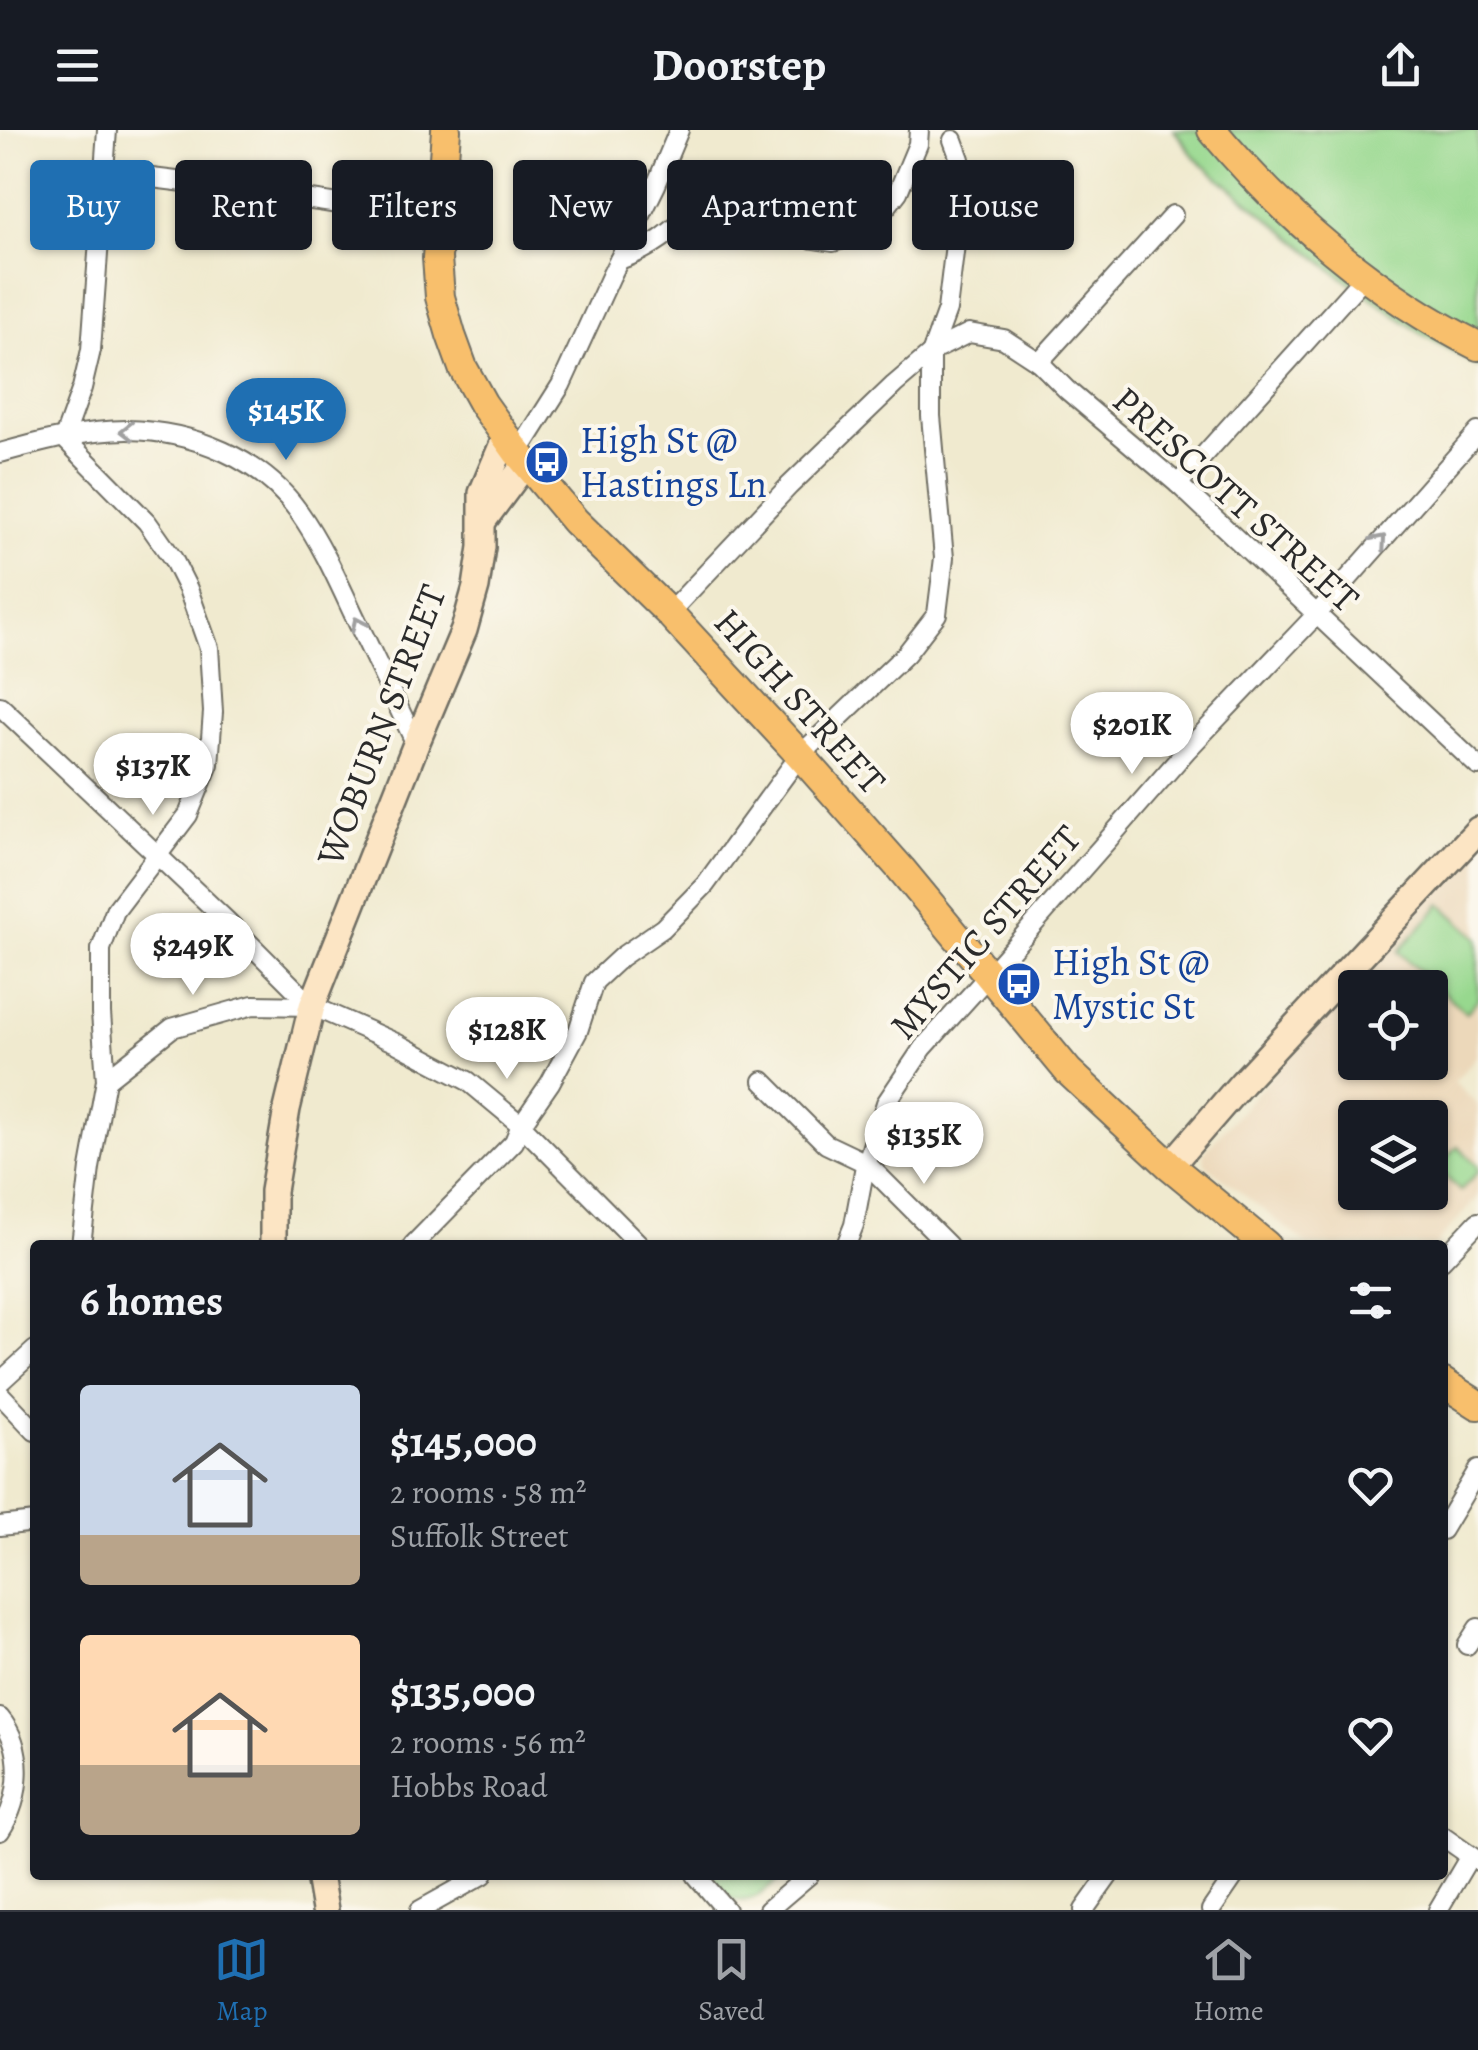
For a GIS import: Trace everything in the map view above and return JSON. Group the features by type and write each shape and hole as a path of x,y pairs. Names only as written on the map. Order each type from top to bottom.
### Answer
{"main road":[{"name":"HIGH STREET","path":"444,160 446,130"},
{"path":"1212,130 1303,224 1365,276 1445,330 1478,346"},
{"name":"HIGH STREET","path":"437,250 440,297 463,368 517,451 576,521 669,613 800,755 901,869 1068,1072 1170,1166 1260,1240"},
{"path":"1448,1386 1478,1405"}],"street":[{"path":"104,160 107,130"},
{"path":"517,451 562,385 656,186 678,130"},
{"path":"619,260 643,252 704,202 786,235 833,242 866,233 898,192 918,144 919,130"},
{"path":"418,1240 514,1142 578,1031 594,982 621,957 663,928 705,885 800,755 906,654 937,614 944,558 931,354 948,310 956,236 960,159 953,140"},
{"path":"155,178 332,203"},
{"path":"1039,362 1173,216"},
{"path":"64,438 78,404 91,350 98,250"},
{"path":"1178,484 1365,276"},
{"name":"PRESCOTT STREET","path":"931,354 969,333 1004,338 1039,362 1178,484 1478,766"},
{"path":"669,613 789,486 931,354"},
{"path":"0,453 123,430 210,444 245,463 276,486 299,511 416,744"},
{"name":"MYSTIC STREET","path":"848,1240 866,1164 886,1104 923,1048 1478,432"},
{"path":"64,438 147,522 173,559 209,648 213,712 209,764 188,814 115,911 101,949 106,1080 82,1240"},
{"name":"WOBURN STREET","path":"273,1240 273,1191 312,1006 464,630 476,587 484,520 482,494 517,451"},
{"path":"0,706 312,1006 396,1043 468,1081 521,1125 635,1240"},
{"path":"1170,1166 1242,1083 1478,830"},
{"path":"106,1080 172,1028 253,1006 312,1006"},
{"path":"763,1081 826,1144 866,1164 943,1240"},
{"path":"1448,1254 1478,1222"},
{"path":"0,1382 30,1355"},
{"path":"0,1394 30,1426"},
{"path":"1448,1520 1478,1470"},
{"path":"0,1526 30,1523"},
{"path":"1467,1645 1478,1628"},
{"path":"0,1718 8,1728 20,1767 9,1816 0,1830"},
{"path":"1438,1910 1474,1858 1448,1840"},
{"path":"320,1880 324,1910"},
{"path":"420,1910 475,1880"},
{"path":"700,1880 726,1910"},
{"path":"768,1910 803,1880"},
{"path":"1084,1910 1105,1880"},
{"path":"1211,1910 1232,1880"}],"shaded area":[{"path":"1478,845 1478,1055 1454,1082 1478,1105 1478,1197 1439,1240 1302,1240 1205,1164 1203,1153 1338,1002 1338,1080 1448,1080 1448,970 1366,970"}],"green space":[{"path":"1174,130 1478,130 1478,366 1422,334 1335,272 1197,160"},
{"path":"1441,904 1478,938 1478,999 1466,1013 1448,997 1448,970 1418,970 1398,952"},
{"path":"1458,1146 1478,1166 1478,1172 1460,1191 1448,1179 1448,1156"},
{"path":"712,1880 778,1880 757,1896 742,1901 725,1896"}],"place":[{"name":"High St @ Hastings Ln","path":"547,462"},
{"name":"High St @ Mystic St","path":"1019,984"}]}
